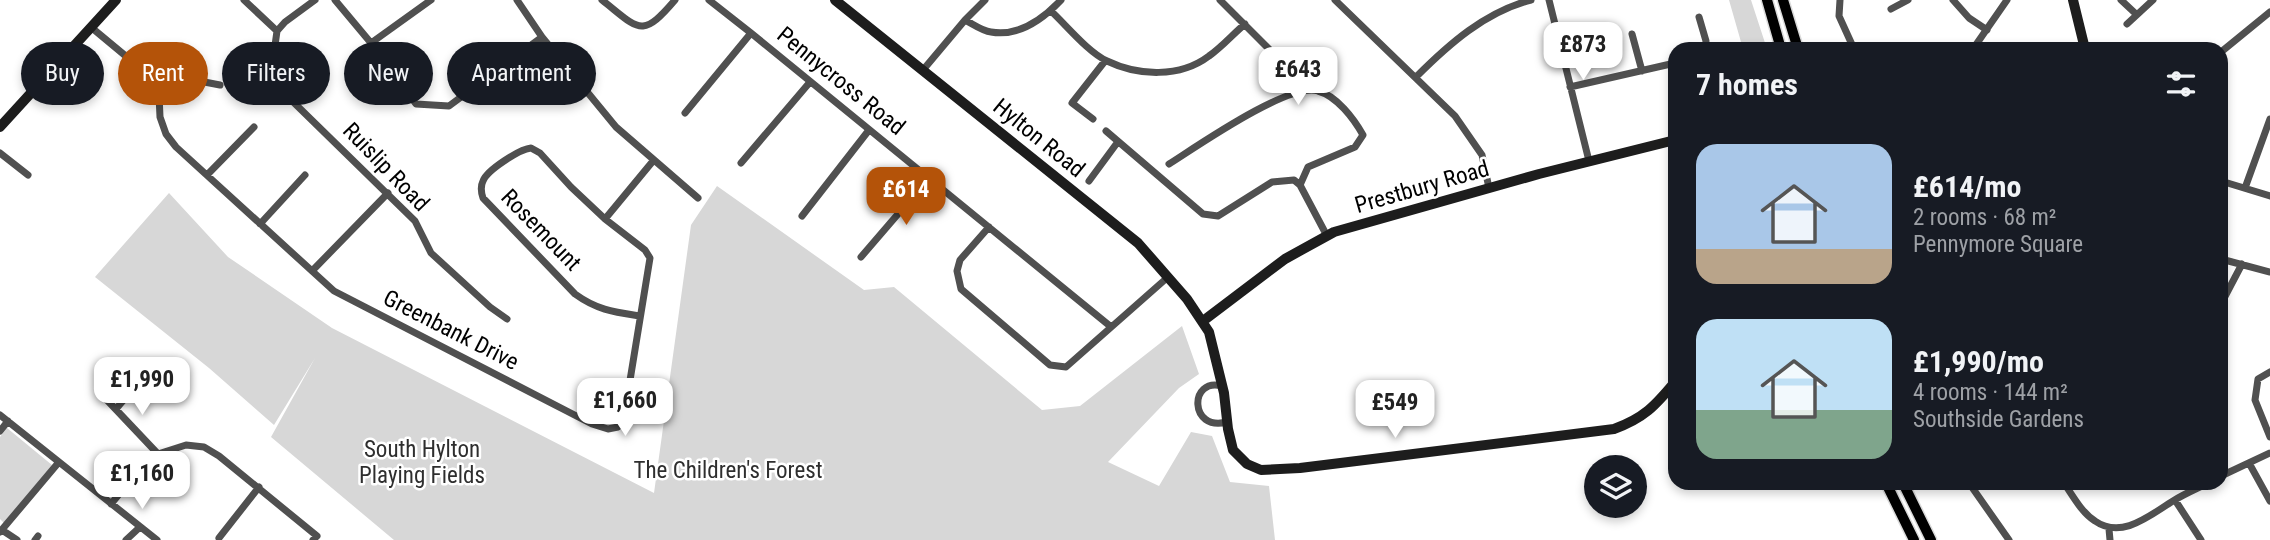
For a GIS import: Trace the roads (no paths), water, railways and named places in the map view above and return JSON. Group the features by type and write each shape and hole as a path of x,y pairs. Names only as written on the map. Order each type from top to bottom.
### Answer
{"main road":[{"path":"1767,0 1779,42"},
{"path":"1783,0 1796,42"},
{"path":"1889,490 1914,540"},
{"path":"1906,490 1931,540"}],"street":[{"path":"0,127 116,0"},
{"path":"244,0 277,31 315,0"},
{"path":"335,0 370,42"},
{"path":"372,42 431,0"},
{"path":"517,0 542,37 616,127 698,198"},
{"path":"603,0 635,26 649,26 660,18 675,0"},
{"name":"Pennycross Road","path":"709,0 1110,326"},
{"name":"Hylton Road","path":"835,0 1138,243 1168,277 1209,332 1233,450 1247,464 1272,471 1614,429 1634,422 1652,410 1668,391"},
{"path":"923,70 985,0"},
{"path":"965,20 989,32 1009,33 1030,26 1061,0"},
{"path":"1220,0 1301,81 1300,92"},
{"path":"1335,0 1455,116 1482,155 1489,188"},
{"path":"1416,77 1451,43 1478,24 1513,5 1531,0"},
{"path":"1549,0 1589,161"},
{"path":"1840,0 1839,16 1851,42"},
{"path":"1891,9 1908,0"},
{"path":"1953,0 1969,19 1987,30"},
{"path":"1978,42 2007,0"},
{"path":"2073,0 2083,42"},
{"path":"2121,0 2136,14"},
{"path":"2127,24 2153,0"},
{"path":"1051,11 1105,61 1143,72 1176,71 1207,58 1245,24"},
{"path":"2228,46 2270,12"},
{"path":"1699,17 1706,42"},
{"name":"Greenbank Drive","path":"92,28 118,50"},
{"name":"Ruislip Road","path":"277,31 273,60 284,92 415,221 431,253 507,319"},
{"path":"685,113 751,33"},
{"path":"1632,34 1642,71"},
{"path":"432,105 449,106 542,37"},
{"path":"1093,120 1072,103 1105,61"},
{"path":"1570,88 1668,65"},
{"path":"741,163 810,82"},
{"path":"208,83 220,85"},
{"path":"1169,163 1242,117 1300,92 1315,90 1329,96 1355,121 1363,135 1355,147 1308,167 1300,185"},
{"name":"Greenbank Drive","path":"159,105 160,117 166,134 176,147 334,291 592,424 608,429 618,427 624,417 650,258 645,250 605,219 540,153 531,148"},
{"path":"2245,188 2270,119"},
{"path":"207,175 254,127"},
{"path":"802,216 869,130"},
{"path":"1106,131 1203,214 1218,216 1272,182 1294,180 1300,185 1327,236"},
{"name":"Prestbury Road","path":"1203,321 1285,259 1334,232 1668,142"},
{"path":"1089,181 1117,143"},
{"name":"Rosemount","path":"531,148 518,152 485,176 481,190 483,198 575,294 592,306 640,316"},
{"path":"0,153 28,176"},
{"path":"605,219 653,161"},
{"path":"260,224 305,174"},
{"path":"861,257 929,178"},
{"path":"2228,183 2270,195"},
{"path":"312,271 388,193"},
{"path":"989,227 960,260 957,271 961,289 1050,365 1066,367 1168,277"},
{"path":"2228,261 2270,272"},
{"path":"2228,291 2242,264"},
{"path":"116,409 153,365"},
{"path":"2270,372 2258,379 2255,400 2270,437"},
{"path":"1222,386 1214,383 1207,386 1197,404 1202,417 1207,421 1214,424 1227,422"},
{"path":"106,399 158,454"},
{"path":"0,415 157,540"},
{"path":"0,431 8,421"},
{"path":"111,504 147,460 186,445 204,447 259,487 317,536 313,540"},
{"path":"2228,473 2270,453"},
{"path":"17,540 1,531 59,461"},
{"path":"2249,463 2270,501"},
{"path":"219,538 259,487"},
{"path":"1974,490 2009,540"},
{"path":"2069,490 2093,521 2109,529 2142,521 2194,490"},
{"path":"2175,500 2201,540"},
{"path":"126,540 139,527"},
{"path":"2109,529 2110,540"}],"park label":[{"name":"South Hylton Playing Fields","path":"422,462"},
{"name":"The Children's Forest","path":"728,470"}]}
